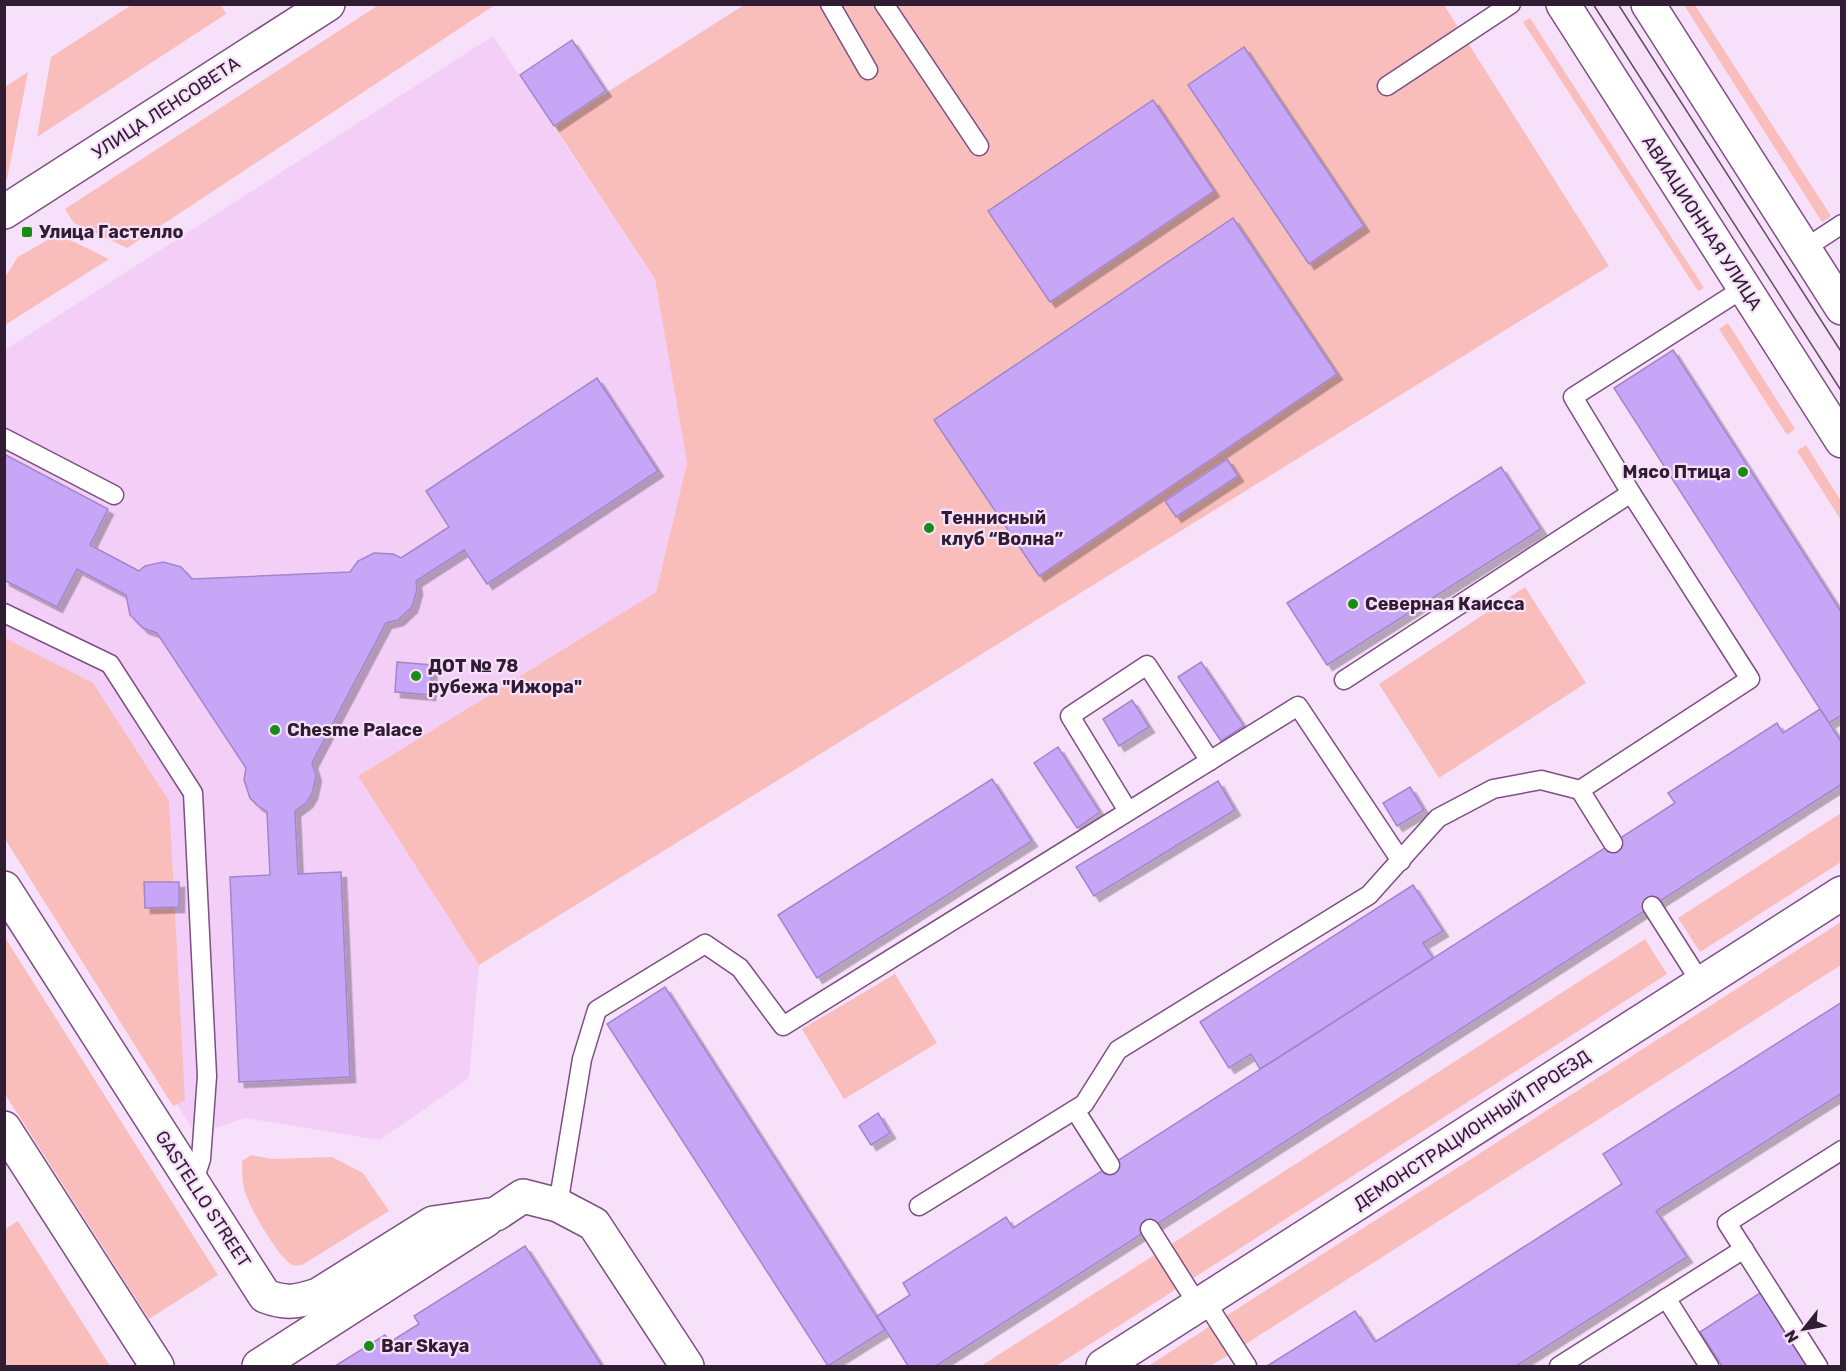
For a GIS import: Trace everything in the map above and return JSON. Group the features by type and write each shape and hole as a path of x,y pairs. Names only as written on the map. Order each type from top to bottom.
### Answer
{"street":[{"name":"УЛИЦА ЛЕНСОВЕТА","path":"4,212 328,4"},
{"name":"АВИАЦИОННАЯ УЛИЦА","path":"1563,4 1842,441"},
{"path":"1648,4 1842,308"},
{"name":"GASTELLO STREET","path":"4,888 265,1296 279,1301 298,1301 318,1295 433,1223 495,1214"},
{"name":"ДЕМОНСТРАЦИОННЫЙ ПРОЕЗД","path":"1103,1366 1842,893"},
{"path":"4,1128 157,1366"},
{"name":"GASTELLO STREET","path":"259,1366 523,1196 558,1205 594,1224 687,1366"}],"lane":[{"path":"830,4 868,70"},
{"path":"884,4 979,146"},
{"path":"1387,86 1512,4"},
{"path":"1804,249 1842,224"},
{"path":"1580,790 1750,679 1631,493 1573,397 1744,288"},
{"path":"4,438 114,495"},
{"path":"1344,680 1631,493"},
{"path":"4,613 110,664 193,793 207,1076 201,1159 193,1184"},
{"path":"1128,811 1070,716 1146,665 1210,761"},
{"path":"558,1205 582,1059 597,1010 705,944 740,968 783,1026 1298,706 1401,861"},
{"path":"920,1206 1084,1104 1119,1050 1369,895 1438,818 1493,789 1541,780 1580,790 1612,843"},
{"path":"1652,906 1701,983"},
{"path":"1075,1110 1110,1165"},
{"path":"1818,1366 1727,1223 1842,1150"},
{"path":"1150,1229 1247,1366"},
{"path":"1559,1366 1744,1249"},
{"path":"1666,1298 1709,1366"}],"shaded area":[{"path":"133,4 221,5 226,14 37,137 51,57"},
{"path":"380,4 495,5 127,248 74,223 65,209"},
{"name":"Теннисный клуб “Волна”","path":"744,5 1444,5 1609,266 479,965 358,776 656,592 687,463 655,279 554,126"},
{"path":"1684,5 1695,5 1831,216 1822,222"},
{"path":"1530,18 1704,288 1698,291 1523,22"},
{"path":"493,36 655,279 687,463 656,592 358,776 479,965 469,1078 380,1140 245,1118 196,1135 5,829 5,350"},
{"path":"28,72 7,179 5,181 5,87"},
{"path":"58,234 109,259 5,325 5,277 18,257"},
{"path":"1728,323 1795,429 1787,435 1719,329"},
{"path":"1806,445 1841,501 1841,520 1797,451"},
{"path":"1525,587 1586,683 1439,778 1379,684"},
{"path":"5,638 93,683 169,801 185,1100 173,1106 5,839"},
{"path":"1841,813 1841,862 1700,952 1678,918"},
{"path":"1841,922 1841,965 1244,1345 1226,1316"},
{"path":"4,936 218,1275 149,1319 5,1094"},
{"path":"1645,939 1667,974 1192,1279 1170,1245"},
{"path":"895,974 937,1043 844,1099 802,1029"},
{"path":"251,1155 272,1159 332,1157 363,1173 389,1211 302,1265 293,1265 272,1243 247,1197 243,1182 242,1161"},
{"path":"18,1221 110,1366 5,1366 5,1229"},
{"path":"1156,1254 1178,1288 1056,1366 981,1366"},
{"path":"1212,1325 1230,1354 1210,1366 1148,1366"}],"building":[{"path":"572,40 606,91 554,126 520,75"},
{"path":"1244,47 1364,226 1309,264 1188,85"},
{"path":"1153,100 1214,191 1050,302 988,211"},
{"path":"1233,218 1337,374 1039,576 934,420"},
{"path":"1673,350 1842,613 1842,715 1829,723 1614,388"},
{"name":"Chesme Palace","path":"597,378 658,471 487,584 464,550 416,581 417,590 412,607 398,620 386,623 312,763 316,776 312,794 307,802 295,811 298,874 341,872 350,1077 239,1082 230,877 270,875 267,812 250,798 244,780 246,768 157,633 143,628 130,615 126,595 77,569 57,607 4,580 4,454 108,509 90,545 139,571 145,566 163,562 181,567 192,579 350,572 358,561 374,553 393,554 401,558 449,527 426,491"},
{"path":"1227,459 1238,476 1176,517 1165,501"},
{"path":"1501,467 1541,529 1327,665 1287,603"},
{"path":"397,662 432,665 430,695 395,692"},
{"path":"1201,662 1244,726 1221,741 1178,677"},
{"path":"1132,700 1149,727 1119,746 1103,719"},
{"path":"1820,709 1842,743 1842,784 936,1366 908,1366 877,1316 910,1295 903,1283 1006,1217 1013,1228 1675,803 1668,793 1777,723 1783,733"},
{"path":"1058,747 1100,812 1077,828 1034,763"},
{"path":"992,779 1032,841 817,978 778,915"},
{"path":"1218,781 1235,810 1094,896 1076,867"},
{"path":"1410,787 1424,810 1397,826 1383,803"},
{"path":"144,882 179,882 179,907 145,908"},
{"path":"1413,885 1443,931 1423,943 1433,958 1260,1069 1251,1054 1229,1068 1200,1022"},
{"path":"665,987 885,1330 828,1366 607,1024"},
{"path":"1842,1002 1842,1093 1656,1211 1687,1257 1516,1366 1267,1366 1355,1311 1375,1342 1391,1332 1622,1184 1603,1154"},
{"path":"878,1113 890,1133 871,1145 859,1126"},
{"path":"525,1246 602,1366 335,1366 385,1335 390,1342 419,1324 414,1316"},
{"path":"1763,1291 1811,1366 1722,1366 1700,1332"}],"tram line":[{"path":"1593,4 1842,392"},
{"path":"1618,4 1842,353"}],"place":[{"name":"Улица Гастелло","path":"27,232"},
{"name":"Мясо Птица","path":"1743,472"},
{"name":"Теннисный клуб “Волна”","path":"929,528"},
{"name":"Северная Каисса","path":"1353,604"},
{"name":"ДОТ № 78 рубежа \"Ижора\"","path":"416,676"},
{"name":"Chesme Palace","path":"275,730"},
{"name":"Bar Skaya","path":"369,1346"}]}
